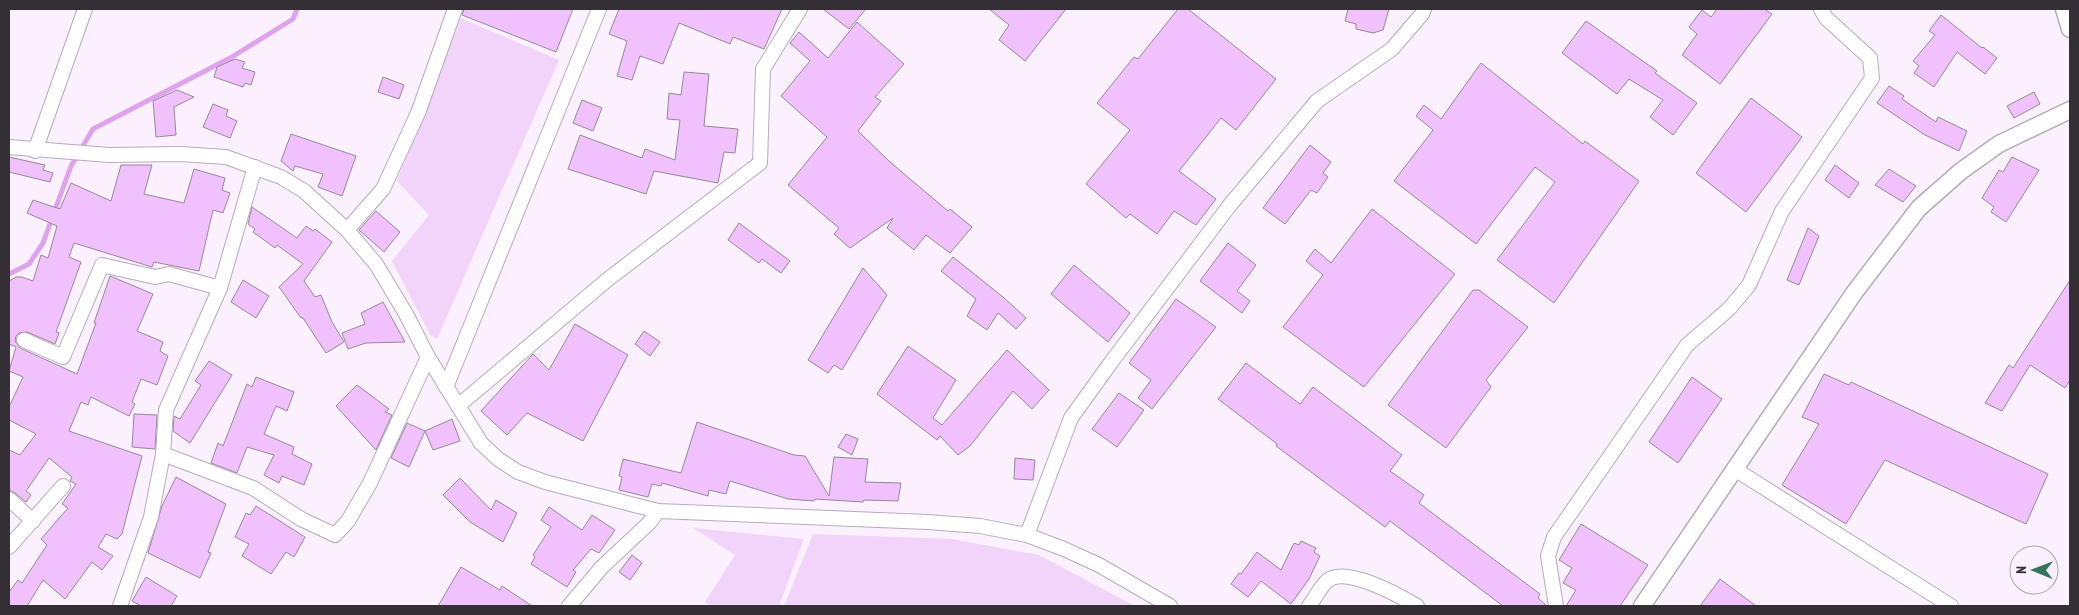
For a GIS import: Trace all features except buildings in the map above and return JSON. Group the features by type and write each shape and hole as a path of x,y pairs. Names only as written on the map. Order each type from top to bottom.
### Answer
{"street":[{"path":"35,151 86,9"},
{"path":"347,230 383,188 418,113 455,9"},
{"path":"446,387 599,9"},
{"path":"458,406 607,280 760,163 763,69 800,9"},
{"path":"1027,535 1071,418 1107,367 1230,205 1317,101 1392,49 1422,14 1424,9"},
{"path":"1556,606 1548,556 1554,537 1687,345 1728,309 1749,285 1782,211 1872,78 1870,58 1826,18 1821,9"},
{"path":"2064,9 2070,29"},
{"path":"1642,606 1844,308 1895,237 1919,208 1961,171 1999,144 2070,110"},
{"path":"9,147 66,153 208,155 226,157 281,177 304,190 347,230 376,264 406,314 428,358 481,443 498,459 518,472 545,482 658,511 928,522 980,526 1027,535 1064,549 1098,565 1170,606"},
{"path":"120,606 151,517 163,454 166,410 220,288 255,167"},
{"path":"24,340 63,357 102,265 155,277 168,274 220,288"},
{"path":"163,454 253,488 301,519 335,535 348,521 370,483 428,358"},
{"path":"1736,470 1951,606"},
{"path":"9,547 63,486"},
{"path":"9,499 33,521"},
{"path":"570,606 602,567 649,523 658,511"},
{"path":"1309,606 1328,580 1339,576 1359,579 1398,595 1417,606"}],"shaded area":[{"path":"461,18 559,60 437,339 431,336 392,261 429,215 397,181"},
{"path":"693,528 804,539 779,606 712,606 705,602 735,555"},
{"path":"813,534 952,539 1039,555 1135,606 784,606"}],"waterway":[{"path":"9,274 29,264 43,243 71,166 93,129 232,57 293,19 297,9"}]}
